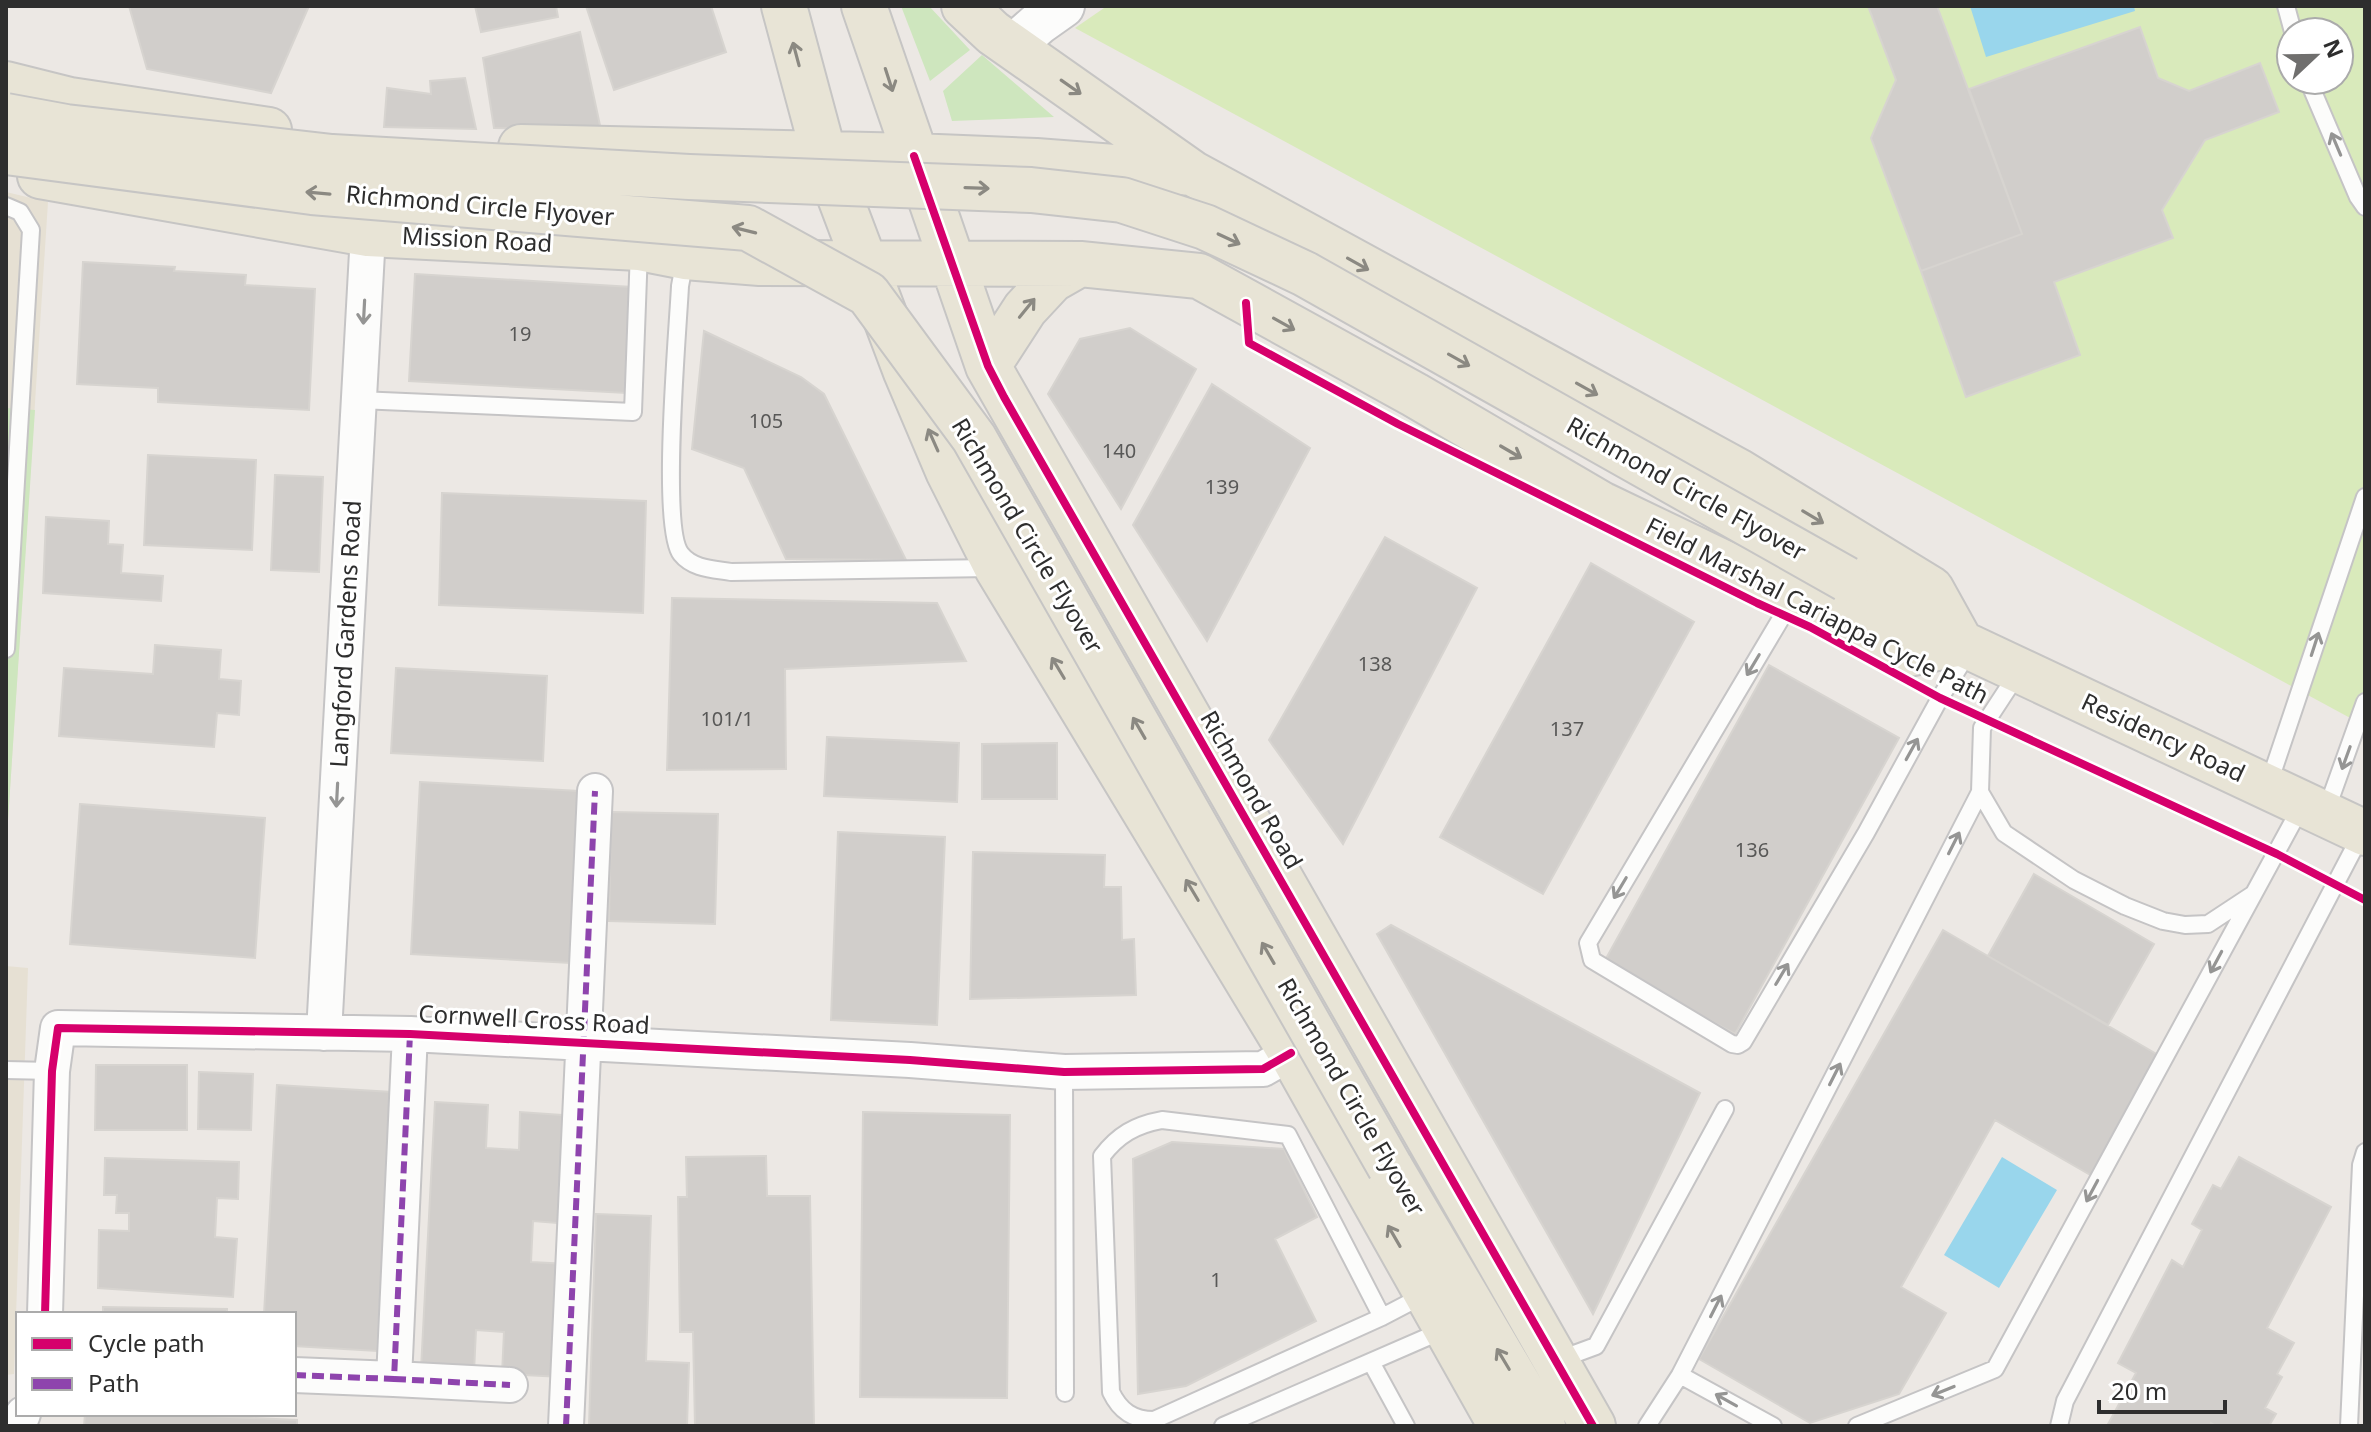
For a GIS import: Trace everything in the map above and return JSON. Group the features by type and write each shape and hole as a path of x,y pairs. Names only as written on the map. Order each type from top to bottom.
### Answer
{"main road":[{"path":"784,6 824,155 906,372 935,445 997,568 1291,1053 1501,1426"},
{"name":"Richmond Road","path":"864,6 988,366 1593,1426"},
{"path":"964,6 993,33 1192,173 1738,471 1906,573 1931,589 1967,645"},
{"path":"6,84 70,100 356,143 914,156 1036,161 1192,173"},
{"name":"Richmond Circle Flyover","path":"6,116 66,127 332,157 689,177 1031,190 1122,200 1205,227 1305,274 1967,645"},
{"name":"Richmond Circle Flyover","path":"6,152 312,192 748,228 868,294 974,438 1390,1167 1543,1426"},
{"name":"Mission Road","path":"6,170 368,234 639,248 685,257 760,263 1080,264 1199,276 1415,395 1601,504 1904,655 1967,645"},
{"path":"988,366 1025,309 1052,280 1080,264"},
{"name":"Residency Road","path":"1967,645 2325,814"}],"street":[{"path":"1013,46 1063,6"},
{"name":"Langford Gardens Road","path":"324,1033 368,234"},
{"path":"566,1426 595,791"},
{"name":"Cornwell Cross Road","path":"45,1312 52,1071 58,1028 410,1034 910,1060 1064,1072 1263,1069 1291,1053"},
{"path":"394,1379 410,1034"},
{"path":"296,1375 510,1385"}],"lane":[{"path":"2315,96 2365,207"},
{"path":"6,206 20,212 31,230 6,649"},
{"path":"359,400 633,412 639,248"},
{"path":"685,257 680,286 670,464 675,536 680,553 698,567 731,572 997,568"},
{"path":"1857,1426 1995,1369 2253,894 2325,814 2365,497"},
{"path":"1793,598 1588,943 1592,960 1732,1044 1743,1042 1866,833 1967,645"},
{"path":"1647,1426 1680,1375 1980,792 1982,728 2020,671"},
{"path":"2059,1426 2065,1401 2325,814 2365,702"},
{"path":"1980,792 2004,833 2074,880 2163,921 2185,925 2208,924 2253,894"},
{"path":"6,1070 52,1071"},
{"path":"1064,1072 1065,1393"},
{"path":"1555,1361 1596,1346 1725,1109"},
{"path":"1382,1317 1288,1135 1162,1120 1143,1123 1126,1131 1102,1156 1111,1392 1116,1402 1134,1417 1154,1420 1382,1317 1437,1311"},
{"path":"2349,1426 2361,1165 2365,1152"},
{"path":"1223,1426 1371,1362 1437,1311"},
{"path":"1371,1362 1406,1426"},
{"path":"1680,1375 1773,1426"}],"shaded area":[{"path":"6,192 48,202 6,851"},
{"path":"6,966 28,968 14,1374 6,1375"}],"green space":[{"path":"901,6 929,6 970,50 930,81"},
{"path":"1107,6 2365,6 2365,726 1075,28"},
{"path":"982,55 1054,117 952,121 943,91"},
{"path":"6,408 35,410 6,851"}],"water":[{"path":"1970,6 2134,6 2135,11 1986,57"},
{"path":"2002,1157 2057,1190 1999,1288 1944,1255"}],"building":[{"path":"129,6 309,6 271,93 147,69"},
{"path":"475,6 556,6 558,17 481,32"},
{"path":"586,6 711,6 726,52 614,90"},
{"path":"1868,6 1937,6 2022,234 1921,271 1871,138 1896,80"},
{"path":"2140,27 2158,78 2189,91 2260,63 2279,112 2205,140 2162,210 2173,238 2054,282 2080,355 1966,397 1921,271 2022,234 1969,89"},
{"path":"580,32 601,130 494,128 483,58"},
{"path":"465,78 476,129 384,127 387,88 431,94 430,81"},
{"path":"83,262 246,275 245,285 315,289 309,410 158,402 158,388 77,384"},
{"path":"415,274 632,287 626,393 409,381"},
{"path":"1130,328 1196,369 1121,509 1048,394 1080,339"},
{"path":"704,331 801,377 824,394 906,560 786,559 744,468 692,449"},
{"path":"1212,384 1310,448 1207,641 1133,525"},
{"path":"148,455 256,460 252,550 144,545"},
{"path":"275,475 323,477 319,572 271,570"},
{"path":"442,493 646,501 643,613 439,605"},
{"path":"46,517 109,521 108,544 123,545 121,573 163,576 161,601 43,593"},
{"path":"1385,537 1477,588 1343,844 1269,740"},
{"path":"1591,563 1694,622 1543,894 1440,837"},
{"path":"672,598 937,603 966,661 785,669 786,769 667,770"},
{"path":"155,645 221,650 219,679 241,681 239,715 217,713 214,747 59,736 64,668 153,674"},
{"path":"1769,665 1899,738 1735,1034 1604,962"},
{"path":"396,668 547,676 543,761 391,753"},
{"path":"827,737 959,743 957,802 824,796"},
{"path":"1057,743 1057,799 982,799 982,744"},
{"path":"420,782 579,791 570,963 411,954"},
{"path":"80,804 265,818 255,958 70,944"},
{"path":"611,812 718,814 715,924 609,921"},
{"path":"838,832 945,837 937,1025 831,1020"},
{"path":"973,852 1105,855 1104,887 1121,887 1122,940 1134,939 1136,995 970,999"},
{"path":"2034,874 2154,944 2108,1025 1988,956"},
{"path":"1391,925 1700,1093 1593,1314 1377,934"},
{"path":"1943,930 2160,1056 2092,1176 1995,1120 1901,1287 1946,1313 1899,1394 1810,1423 1699,1359"},
{"path":"96,1065 187,1065 187,1130 95,1130"},
{"path":"199,1072 253,1074 251,1130 198,1129"},
{"path":"277,1085 392,1092 377,1351 296,1346 296,1312 264,1312"},
{"path":"435,1102 488,1105 486,1148 519,1150 520,1112 576,1116 569,1224 533,1221 531,1262 568,1264 562,1377 502,1374 504,1332 476,1330 474,1372 421,1369"},
{"path":"863,1112 1010,1115 1007,1398 860,1397"},
{"path":"1172,1142 1284,1149 1317,1217 1275,1239 1316,1321 1186,1386 1138,1394 1133,1159"},
{"path":"766,1156 767,1196 810,1196 814,1426 695,1426 693,1332 680,1332 678,1197 687,1197 686,1157"},
{"path":"2239,1157 2331,1207 2267,1328 2294,1343 2277,1374 2282,1377 2265,1408 2276,1414 2269,1426 2216,1426 2211,1423 2210,1426 2107,1426 2136,1373 2118,1363 2172,1260 2183,1267 2202,1230 2192,1224 2213,1185 2221,1189"},
{"path":"105,1158 239,1162 238,1199 217,1198 215,1237 237,1239 233,1297 98,1288 99,1230 129,1231 129,1213 116,1213 117,1195 104,1195"},
{"path":"596,1214 651,1216 646,1361 689,1363 687,1426 589,1426"},
{"path":"103,1307 227,1309 227,1312 103,1312"},
{"path":"85,1416 297,1420 297,1426 84,1426"}],"marked path":[{"path":"566,1426 595,791"},
{"path":"296,1375 394,1379 410,1034"},
{"path":"394,1379 510,1385"}],"cycle path":[{"path":"914,156 988,366 1004,397 1593,1426"},
{"name":"Field Marshal Cariappa Cycle Path","path":"1246,303 1249,343 1398,424 1810,627 1940,698 2277,854 2365,900"},
{"path":"45,1312 52,1071 58,1028 410,1034 910,1060 1064,1072 1263,1069 1291,1053"}]}
